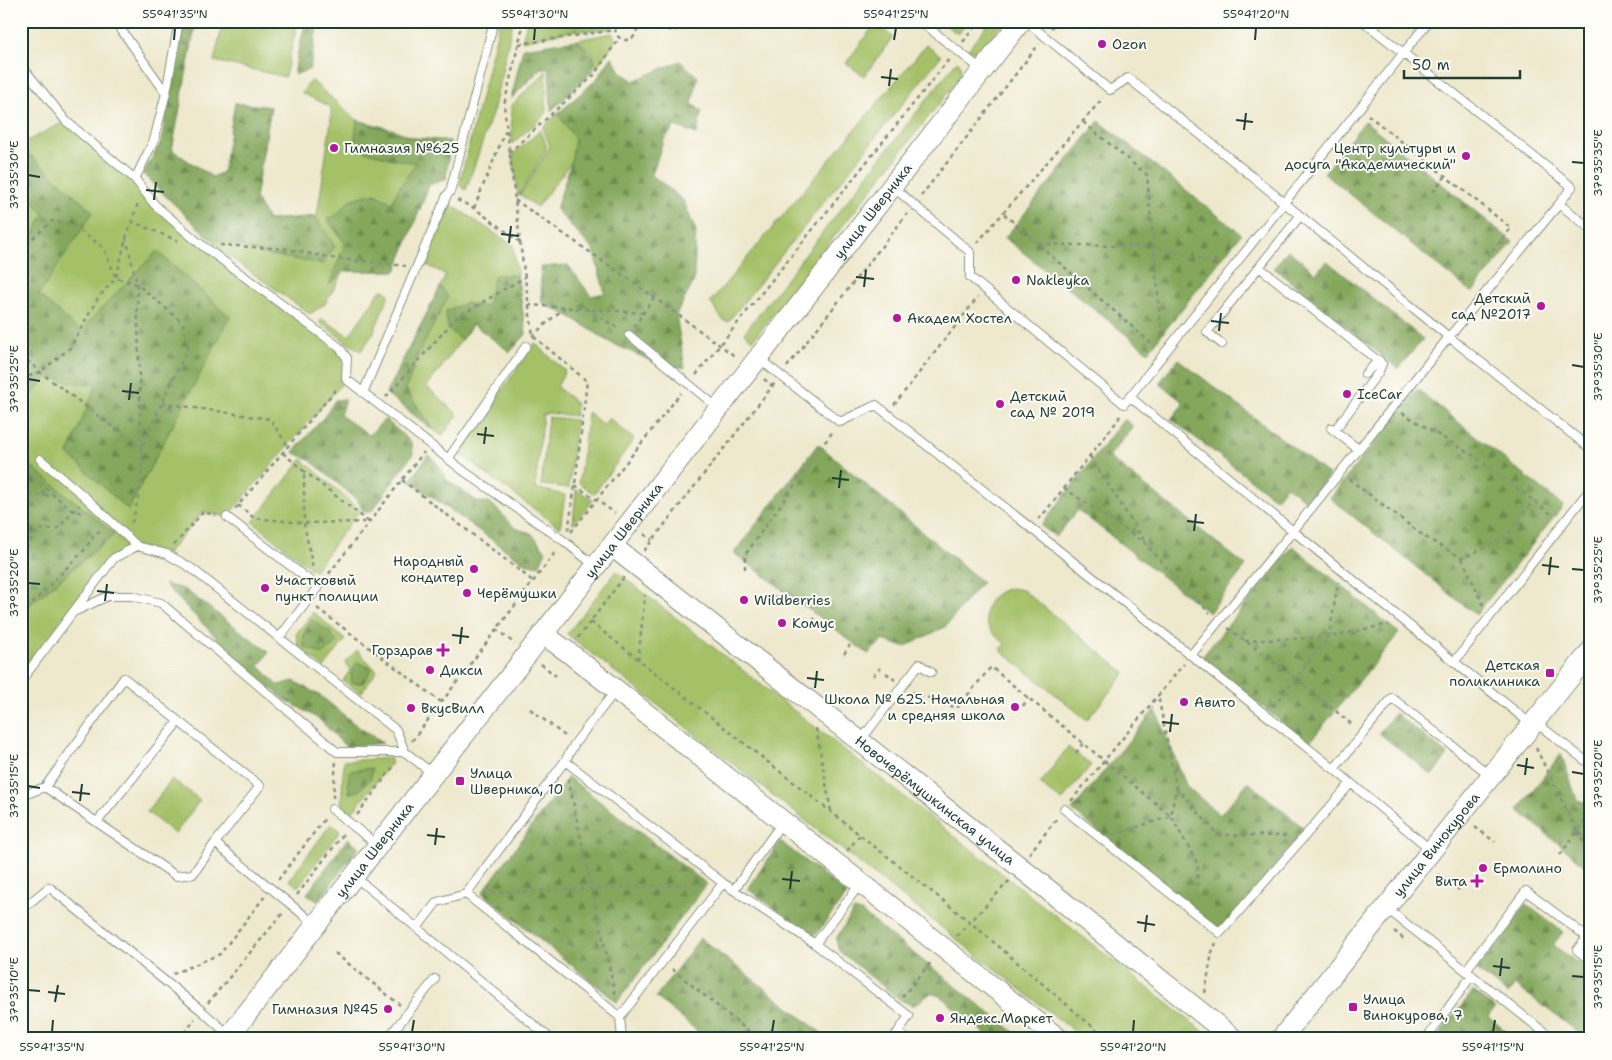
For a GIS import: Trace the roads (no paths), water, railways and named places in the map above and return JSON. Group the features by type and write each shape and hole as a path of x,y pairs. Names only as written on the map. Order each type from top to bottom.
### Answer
{"street":[{"name":"улица Шверника","path":"228,1037 1021,21"},
{"name":"Новочерёмушкинская улица","path":"612,546 823,711 1234,1039"},
{"path":"543,634 1059,1039"},
{"name":"улица Винокурова","path":"1281,1039 1591,652"}],"lane":[{"path":"115,21 166,93"},
{"path":"135,179 154,140 166,93 179,21"},
{"path":"362,393 447,195 450,192 494,21"},
{"path":"920,21 982,70"},
{"path":"1026,21 1110,90 1128,78 1285,203 1448,337 1588,447 1591,437"},
{"path":"1191,655 1572,187 1363,21"},
{"path":"892,186 970,252 970,277 1124,404 1429,21"},
{"path":"21,65 66,122 135,179 155,205 199,243 339,347 347,358 346,379 362,393 448,459 564,541 596,567"},
{"path":"1559,204 1591,229"},
{"path":"1222,344 1207,332 1300,216"},
{"path":"1259,267 1382,364 1378,373 1332,430 1358,450"},
{"path":"629,335 718,408"},
{"path":"448,459 526,346"},
{"path":"758,358 840,422 876,405 1334,769 1432,850"},
{"path":"1365,374 1378,360"},
{"path":"1130,396 1340,569 1533,723 1591,765"},
{"path":"40,459 85,497 137,546 167,554 191,568 396,730 405,752 434,775"},
{"path":"1455,661 1591,488"},
{"path":"228,517 318,588 279,638"},
{"path":"21,681 114,558 137,546"},
{"path":"74,612 108,596 132,596 161,603 337,752 405,752"},
{"path":"860,742 919,664 930,672"},
{"path":"21,796 45,787 124,678 260,786 193,874 176,876 45,787"},
{"path":"417,928 437,902 466,894 565,761 575,743 616,690"},
{"path":"1334,769 1392,698 1491,776"},
{"path":"97,822 178,722"},
{"path":"565,761 723,883 815,944 909,1016 896,1036 906,1039"},
{"path":"1064,809 1220,933 1351,783"},
{"path":"332,809 378,846"},
{"path":"734,890 776,831"},
{"path":"215,843 316,925"},
{"path":"354,876 551,1039"},
{"path":"622,1039 620,1017 723,883"},
{"path":"815,944 861,883"},
{"path":"21,910 49,887 202,1011 228,1037"},
{"path":"1466,970 1526,891 1587,937 1577,950 1591,961"},
{"path":"466,894 620,1017"},
{"path":"1386,908 1554,1039"},
{"path":"1426,1039 1472,975"},
{"path":"387,1039 435,979"},
{"path":"1588,1039 1591,1035"}],"place":[{"name":"Ozon","path":"1102,44"},
{"name":"Гимназия №625","path":"334,148"},
{"name":"Центр культуры и досуга \"Академический\"","path":"1466,156"},
{"name":"Nakleyka","path":"1016,280"},
{"name":"Детский сад №2017","path":"1541,306"},
{"name":"Академ Хостел","path":"897,318"},
{"name":"IceCar","path":"1347,394"},
{"name":"Детский сад № 2019","path":"1000,404"},
{"name":"Народный кондитер","path":"474,569"},
{"name":"Участковый пункт полиции","path":"265,588"},
{"name":"Черёмушки","path":"467,593"},
{"name":"Wildberries","path":"744,600"},
{"name":"Комус","path":"782,623"},
{"name":"Горздрав","path":"443,650"},
{"name":"Дикси","path":"430,670"},
{"name":"Детская поликлиника","path":"1550,673"},
{"name":"Авито","path":"1184,702"},
{"name":"Школа № 625. Начальная и средняя школа","path":"1015,707"},
{"name":"ВкусВилл","path":"411,708"},
{"name":"Улица Шверника, 10","path":"460,781"},
{"name":"Ермолино","path":"1483,868"},
{"name":"Вита","path":"1477,881"},
{"name":"Улица Винокурова, 7","path":"1353,1007"},
{"name":"Гимназия №45","path":"388,1009"},
{"name":"Яндекс.Маркет","path":"940,1018"}]}
